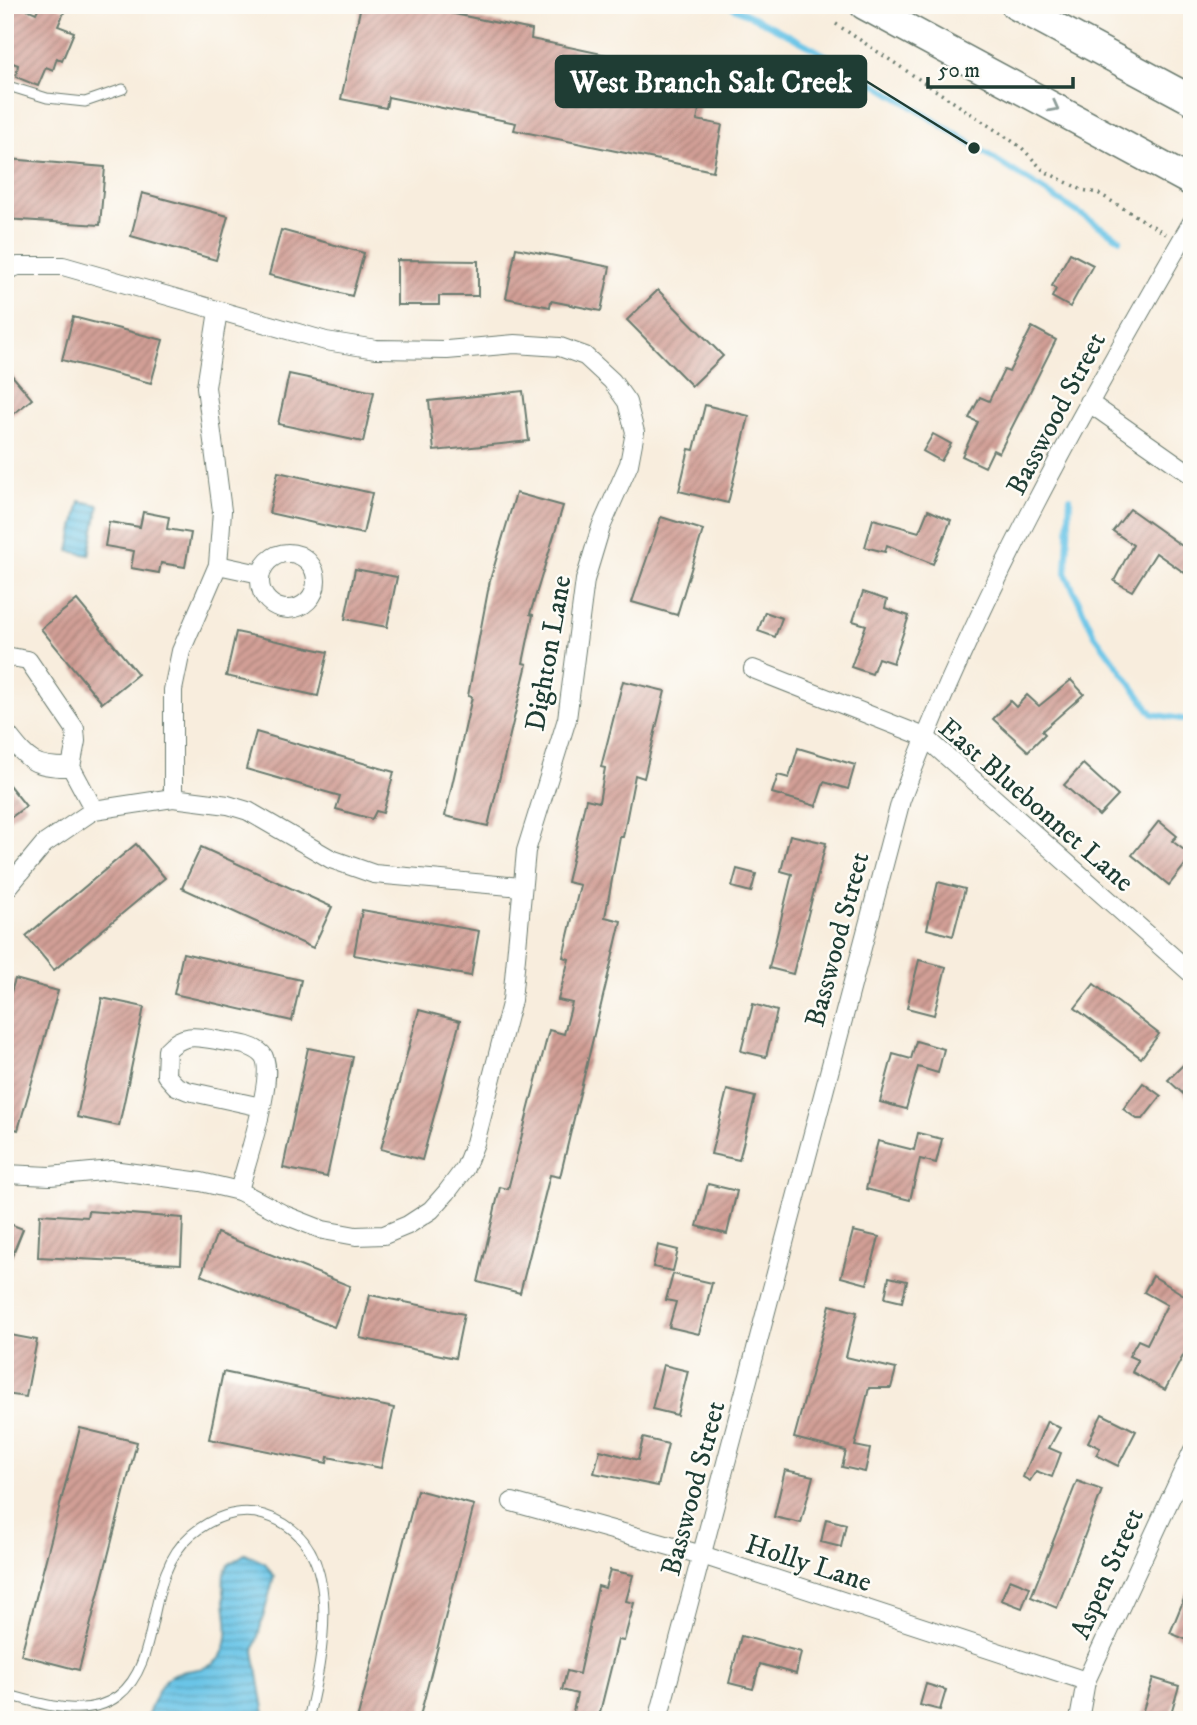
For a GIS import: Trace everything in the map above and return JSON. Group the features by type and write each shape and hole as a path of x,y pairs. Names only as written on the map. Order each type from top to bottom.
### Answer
{"main road":[{"path":"864,5 1192,182"},
{"path":"1015,5 1053,14 1192,100"}],"street":[{"name":"Basswood Street","path":"659,1720 851,981 901,800 925,737 1005,564 1088,402 1192,222"},
{"name":"Dighton Lane","path":"5,271 18,265 63,267 326,341 376,349 447,350 515,344 560,347 585,356 612,381 628,402 635,432 629,464 601,527 585,580 566,719 536,815 521,887 517,965 512,1000 475,1143 465,1168 430,1210 384,1235 356,1236 323,1230 285,1215 239,1191 201,1182 112,1170 50,1176 5,1174"},
{"path":"173,798 173,690 181,652 218,565 222,511 206,387 218,311"},
{"path":"1088,402 1192,475"},
{"path":"218,565 260,574"},
{"path":"5,660 28,660 70,719 76,741 71,767 94,810"},
{"name":"East Bluebonnet Lane","path":"753,669 925,737 1192,974"},
{"path":"5,731 27,758 41,767 71,767"},
{"path":"5,891 44,844 94,810 173,798 228,805 247,811 331,859 374,874 521,887"},
{"path":"239,1191 261,1107 268,1068 262,1055 250,1046 191,1036 176,1041 167,1051 166,1075 176,1086 261,1107"},
{"name":"Aspen Street","path":"1079,1720 1086,1681 1192,1452"},
{"name":"Holly Lane","path":"512,1502 702,1555 1086,1681"}],"lane":[{"path":"5,85 47,98 85,102 123,89"},
{"path":"5,1694 71,1708 96,1707 117,1697 133,1681 146,1645 161,1583 173,1555 190,1536 214,1519 240,1513 258,1513 281,1520 299,1532 321,1571 323,1600 320,1658 308,1720"}],"path":[{"path":"836,24 1021,147 1044,171 1082,190 1098,193 1180,242"}],"water":[{"path":"80,501 99,505 89,555 69,551"},
{"path":"245,1554 265,1563 274,1577 254,1651 266,1720 146,1720 158,1691 169,1677 213,1664 224,1650 227,1622 224,1574 228,1565"}],"building":[{"path":"5,5 18,5 36,13 40,5 54,5 65,10 58,26 74,32 62,61 57,58 53,70 46,67 38,86 16,77 18,65 5,60"},
{"path":"361,5 411,5 532,30 531,39 706,76 697,120 722,125 713,171 514,130 516,123 388,97 386,108 341,99"},
{"path":"8,159 105,167 100,225 5,219"},
{"path":"142,193 228,216 216,260 131,236"},
{"path":"281,230 364,253 352,296 269,275"},
{"path":"516,248 610,267 601,311 551,301 550,307 506,298"},
{"path":"1070,253 1093,265 1070,307 1052,297 1056,289 1052,286"},
{"path":"397,260 478,261 478,296 439,296 439,305 397,305"},
{"path":"658,290 723,356 692,386 627,320"},
{"path":"73,317 163,340 151,383 62,360"},
{"path":"1032,327 1056,340 999,453 993,450 985,467 962,456 978,422 969,418 980,397 989,401 1004,370 1009,372"},
{"path":"5,367 32,399 5,421"},
{"path":"289,374 374,392 363,442 278,424"},
{"path":"523,391 529,441 434,451 429,401"},
{"path":"705,405 749,416 728,503 679,491 689,449 694,450"},
{"path":"933,434 951,444 941,461 923,451"},
{"path":"278,472 372,493 363,534 269,513"},
{"path":"516,493 563,506 530,614 533,615 523,663 527,664 488,826 445,816 472,697 468,696 490,580"},
{"path":"1130,509 1192,553 1192,578 1156,553 1132,591 1114,581 1133,545 1113,531"},
{"path":"928,510 951,520 933,564 887,545 885,552 865,547 873,519 919,532"},
{"path":"143,512 169,517 167,529 191,533 185,567 161,563 159,573 131,568 134,551 105,546 109,522 140,527"},
{"path":"661,517 703,530 677,615 632,602"},
{"path":"355,569 397,577 387,627 345,619"},
{"path":"863,592 887,600 885,608 909,616 893,663 878,658 872,674 851,667 866,625 853,621"},
{"path":"77,600 138,674 102,703 41,629"},
{"path":"765,612 782,618 775,637 758,631"},
{"path":"236,632 328,652 318,696 226,676"},
{"path":"1071,680 1084,694 1042,731 1045,734 1028,751 993,719 1010,701 1016,707 1027,695 1039,706"},
{"path":"623,681 665,691 644,778 635,775 623,837 620,837 605,917 621,921 560,1177 550,1175 520,1293 478,1282 500,1187 508,1189 549,1030 564,1034 572,1003 558,1000 569,959 563,957 580,885 567,882 586,799 599,802 605,768 601,767"},
{"path":"256,732 394,772 383,813 376,811 372,819 336,809 340,796 246,769"},
{"path":"798,748 855,765 848,789 824,782 816,806 772,793 778,775 789,778"},
{"path":"1083,764 1118,796 1099,816 1064,785"},
{"path":"5,780 26,806 5,822"},
{"path":"1159,821 1177,836 1172,841 1192,856 1169,885 1132,855"},
{"path":"790,835 826,843 793,974 769,968 792,874 781,871"},
{"path":"136,844 165,878 54,970 26,936"},
{"path":"201,847 332,907 313,948 182,888"},
{"path":"737,869 756,874 751,892 732,887"},
{"path":"938,882 965,889 953,936 927,929"},
{"path":"362,910 479,931 471,976 354,955"},
{"path":"183,953 301,980 292,1021 174,994"},
{"path":"919,960 946,967 934,1015 907,1008"},
{"path":"15,979 58,991 18,1130 5,1126 5,1011"},
{"path":"1094,984 1159,1034 1141,1058 1075,1008"},
{"path":"102,998 144,1007 119,1126 77,1117"},
{"path":"753,1004 777,1011 766,1057 741,1051"},
{"path":"419,1010 460,1021 422,1160 381,1149"},
{"path":"916,1041 944,1049 938,1073 918,1067 906,1109 880,1102 893,1054 911,1059"},
{"path":"308,1048 353,1057 327,1177 283,1168"},
{"path":"1192,1056 1192,1102 1168,1080"},
{"path":"1143,1083 1161,1096 1143,1119 1137,1119 1123,1109"},
{"path":"727,1090 755,1097 739,1160 711,1154"},
{"path":"918,1133 942,1139 936,1163 920,1159 910,1200 866,1189 878,1141 914,1150"},
{"path":"708,1184 737,1191 727,1234 697,1226"},
{"path":"88,1211 183,1218 181,1264 38,1257 40,1214 87,1217"},
{"path":"5,1222 23,1229 6,1271 5,1270"},
{"path":"853,1231 879,1237 867,1284 841,1277"},
{"path":"217,1233 350,1286 334,1327 201,1275"},
{"path":"658,1245 678,1250 673,1271 653,1267"},
{"path":"673,1274 712,1283 699,1334 669,1327 676,1302 666,1300"},
{"path":"1153,1276 1192,1300 1192,1339 1165,1390 1132,1372 1138,1360 1129,1356 1138,1340 1147,1344 1167,1305 1144,1292"},
{"path":"889,1277 907,1281 902,1302 885,1298"},
{"path":"370,1295 464,1314 455,1358 360,1338"},
{"path":"830,1305 857,1312 846,1357 896,1369 891,1388 869,1388 855,1446 870,1449 865,1472 842,1467 846,1451 794,1438"},
{"path":"5,1334 37,1340 26,1397 5,1394"},
{"path":"663,1365 688,1371 677,1415 652,1409"},
{"path":"223,1372 394,1408 381,1468 328,1457 327,1463 209,1439"},
{"path":"1102,1414 1136,1431 1118,1466 1096,1455 1100,1448 1088,1442"},
{"path":"1047,1421 1060,1428 1049,1448 1061,1453 1052,1477 1036,1471 1030,1481 1023,1477"},
{"path":"80,1428 137,1442 79,1670 21,1655"},
{"path":"643,1438 668,1444 658,1486 594,1473 600,1450 638,1460"},
{"path":"785,1470 813,1476 801,1523 774,1517"},
{"path":"1077,1481 1102,1490 1057,1608 1031,1597"},
{"path":"417,1490 474,1505 419,1720 357,1720"},
{"path":"826,1519 846,1524 841,1547 821,1542"},
{"path":"610,1570 633,1575 626,1601 634,1603 624,1641 618,1640 598,1720 571,1720 577,1694 562,1690 567,1671 579,1674 598,1586 605,1588"},
{"path":"1010,1579 1030,1587 1022,1608 1001,1600"},
{"path":"1192,1582 1192,1642 1170,1633"},
{"path":"741,1636 801,1652 796,1674 760,1664 753,1689 729,1683"},
{"path":"1153,1678 1179,1686 1169,1720 1140,1720"},
{"path":"926,1684 946,1690 940,1710 920,1705"}],"waterway":[{"path":"728,5 879,86 1120,239"},
{"path":"1070,498 1066,574 1094,634 1153,714 1192,721"}],"place":[{"name":"West Branch Salt Creek","path":"974,148"}]}
